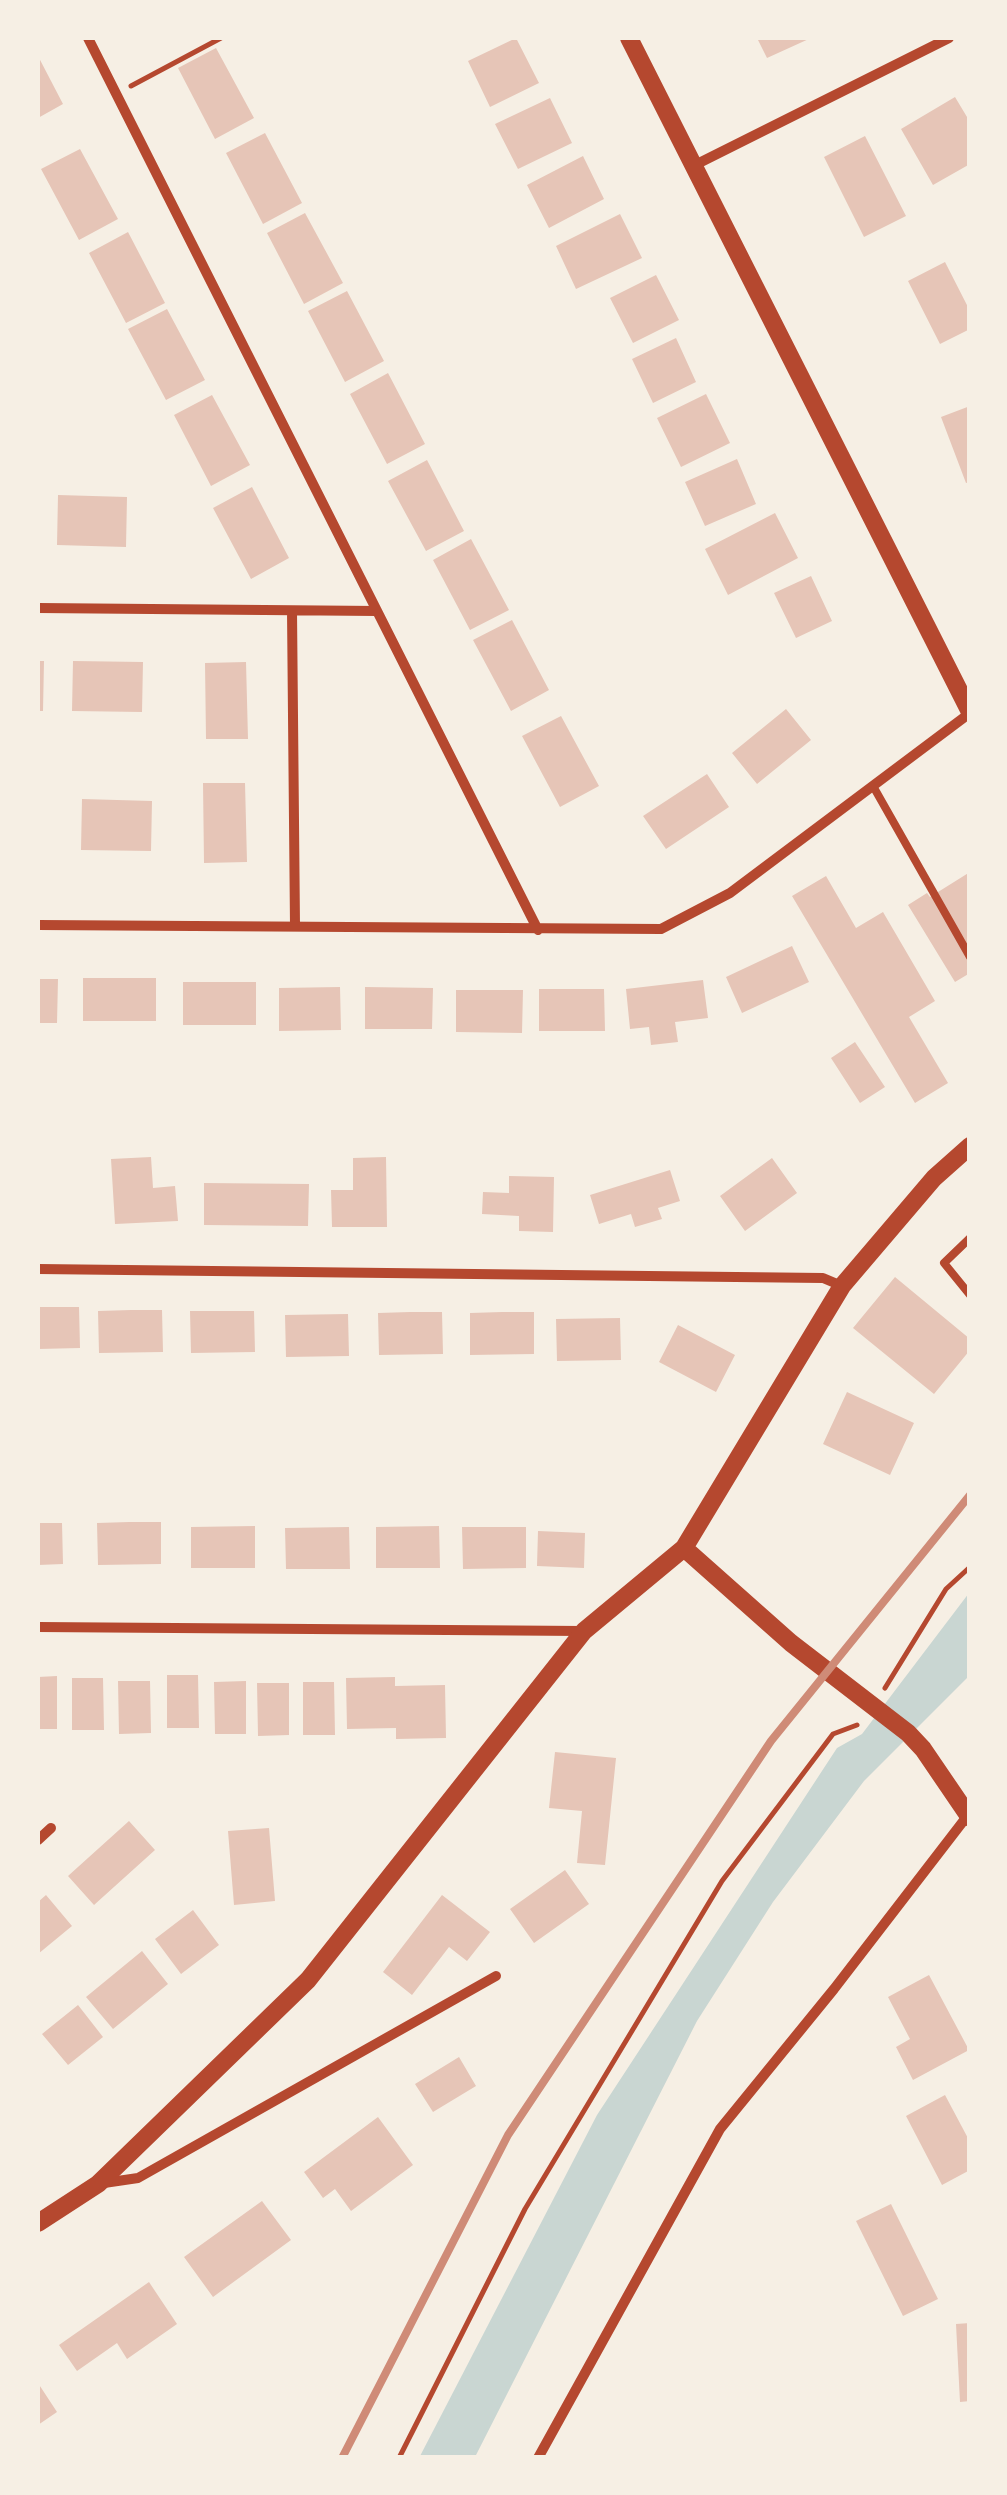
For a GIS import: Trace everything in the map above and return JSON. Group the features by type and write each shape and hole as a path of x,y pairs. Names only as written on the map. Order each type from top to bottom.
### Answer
{"street":[{"path":"88,38 538,930"},
{"path":"38,926 660,929 730,893 970,712 629,38"},
{"path":"694,166 948,38"},
{"path":"38,608 377,611"},
{"path":"292,611 295,926"},
{"path":"38,2222 98,2184 308,1980 584,1632 684,1548 842,1286 934,1178 970,1146"},
{"path":"38,1269 823,1278 842,1286"},
{"path":"538,2458 720,2129 969,1817 924,1750 908,1734 791,1643 684,1548"},
{"path":"38,1628 584,1632"},
{"path":"38,1840 51,1828"},
{"path":"98,2184 138,2178 496,1976"}],"lane":[{"path":"873,786 970,957"},
{"path":"970,1238 944,1263 970,1295"}],"path":[{"path":"116,93 221,38"},
{"path":"877,1699 946,1589 970,1567"},
{"path":"398,2458 525,2209 722,1881 832,1734 857,1725 867,1712"}],"shaded area":[{"path":"969,1593 969,1676 864,1781 773,1902 697,2021 475,2457 419,2458 597,2115 837,1748 862,1734"}],"building":[{"path":"516,38 539,83 490,107 468,61"},
{"path":"757,38 811,38 767,58"},
{"path":"216,48 254,118 215,139 178,68"},
{"path":"38,56 63,104 38,118"},
{"path":"955,97 970,122 970,164 933,185 901,129"},
{"path":"550,98 572,143 518,169 495,124"},
{"path":"265,133 302,203 263,224 226,153"},
{"path":"865,136 906,216 864,237 824,157"},
{"path":"80,149 118,219 79,240 41,169"},
{"path":"583,156 604,199 549,228 527,185"},
{"path":"305,213 343,283 304,304 267,233"},
{"path":"620,214 642,258 576,289 556,246"},
{"path":"128,232 165,303 126,323 89,253"},
{"path":"945,262 970,311 970,329 940,344 908,281"},
{"path":"656,275 679,320 633,343 610,298"},
{"path":"347,291 384,361 345,382 308,311"},
{"path":"167,309 205,380 166,400 128,329"},
{"path":"676,338 696,382 653,403 632,359"},
{"path":"388,373 425,444 387,464 350,394"},
{"path":"706,394 730,443 681,467 657,418"},
{"path":"212,395 250,465 211,486 174,415"},
{"path":"970,406 970,482 966,483 941,417"},
{"path":"737,459 756,504 705,526 685,482"},
{"path":"427,460 464,531 426,551 388,481"},
{"path":"252,487 289,558 251,579 213,508"},
{"path":"58,495 127,497 126,547 57,545"},
{"path":"775,513 798,558 728,595 705,549"},
{"path":"471,539 509,610 470,630 433,560"},
{"path":"811,576 832,621 796,638 774,593"},
{"path":"512,620 549,690 511,711 473,640"},
{"path":"38,661 44,661 43,711 38,711"},
{"path":"73,661 143,662 142,712 72,711"},
{"path":"246,662 248,739 206,739 205,663"},
{"path":"786,709 811,740 757,784 732,753"},
{"path":"561,716 599,786 560,807 522,736"},
{"path":"707,774 729,807 666,849 643,816"},
{"path":"203,783 245,783 247,862 204,863"},
{"path":"82,799 152,801 151,851 81,850"},
{"path":"970,872 970,973 955,982 908,905 927,893 930,897"},
{"path":"826,876 856,928 883,912 935,1001 909,1017 948,1083 915,1103 792,896"},
{"path":"792,946 809,982 742,1013 726,977"},
{"path":"83,978 156,978 156,1021 83,1021"},
{"path":"38,979 58,979 57,1023 38,1023"},
{"path":"703,980 708,1018 675,1022 678,1042 651,1045 649,1027 630,1029 626,989"},
{"path":"183,982 256,982 256,1025 183,1025"},
{"path":"340,987 341,1030 279,1031 279,988"},
{"path":"365,987 433,988 432,1029 365,1029"},
{"path":"539,989 604,989 605,1031 539,1031"},
{"path":"456,990 523,990 522,1033 456,1032"},
{"path":"855,1042 885,1087 860,1103 831,1058"},
{"path":"151,1157 153,1188 175,1186 178,1221 115,1224 111,1159"},
{"path":"386,1157 387,1227 332,1227 331,1190 353,1190 353,1158"},
{"path":"772,1158 797,1193 745,1231 720,1196"},
{"path":"670,1170 680,1201 658,1208 662,1219 635,1227 631,1214 599,1224 590,1195"},
{"path":"509,1176 554,1177 553,1232 519,1231 519,1216 482,1214 483,1192 509,1193"},
{"path":"204,1183 309,1184 308,1226 204,1225"},
{"path":"895,1277 970,1339 970,1350 934,1394 853,1328"},
{"path":"38,1307 79,1307 80,1348 38,1349"},
{"path":"162,1310 163,1352 99,1353 98,1311"},
{"path":"190,1311 254,1311 255,1352 191,1353"},
{"path":"442,1312 443,1354 379,1355 378,1313"},
{"path":"534,1312 534,1354 470,1355 470,1313"},
{"path":"348,1314 349,1356 286,1357 285,1315"},
{"path":"620,1318 621,1360 557,1361 556,1319"},
{"path":"678,1325 735,1355 716,1392 659,1362"},
{"path":"847,1392 914,1423 890,1475 823,1444"},
{"path":"161,1522 161,1564 98,1565 97,1523"},
{"path":"38,1523 62,1523 63,1564 38,1565"},
{"path":"255,1526 255,1568 191,1568 191,1527"},
{"path":"439,1526 440,1568 376,1568 376,1527"},
{"path":"349,1527 350,1569 286,1569 285,1528"},
{"path":"462,1527 526,1527 526,1568 463,1569"},
{"path":"538,1531 585,1533 584,1568 537,1566"},
{"path":"167,1675 198,1675 199,1728 167,1728"},
{"path":"57,1676 57,1729 38,1729 38,1677"},
{"path":"395,1677 395,1686 445,1685 446,1738 396,1739 396,1728 347,1729 346,1678"},
{"path":"72,1678 103,1678 104,1730 72,1730"},
{"path":"118,1681 150,1681 151,1733 119,1734"},
{"path":"246,1681 246,1734 215,1734 214,1682"},
{"path":"303,1682 334,1682 335,1735 303,1735"},
{"path":"257,1683 289,1683 289,1735 258,1736"},
{"path":"555,1752 616,1758 605,1865 577,1863 582,1811 549,1808"},
{"path":"129,1821 155,1850 94,1905 68,1876"},
{"path":"269,1828 275,1901 234,1905 228,1831"},
{"path":"565,1870 589,1904 534,1943 510,1909"},
{"path":"46,1895 72,1926 38,1954 38,1902"},
{"path":"442,1895 490,1932 467,1961 449,1947 412,1995 383,1972"},
{"path":"193,1910 219,1945 181,1974 155,1939"},
{"path":"142,1951 168,1984 113,2029 86,1997"},
{"path":"929,1975 969,2050 913,2080 896,2047 910,2039 888,1997"},
{"path":"78,2005 103,2037 68,2065 42,2034"},
{"path":"459,2057 476,2086 433,2112 415,2084"},
{"path":"945,2095 970,2142 970,2170 942,2185 906,2116"},
{"path":"378,2117 413,2165 351,2211 335,2189 323,2198 304,2172"},
{"path":"262,2201 291,2240 213,2297 184,2257"},
{"path":"891,2204 938,2299 903,2316 856,2221"},
{"path":"149,2282 177,2324 127,2359 117,2343 77,2371 59,2345"},
{"path":"970,2323 970,2401 960,2402 956,2324"},
{"path":"38,2383 57,2412 38,2425"}],"railway":[{"path":"342,2458 508,2135 771,1741 970,1495"}]}
